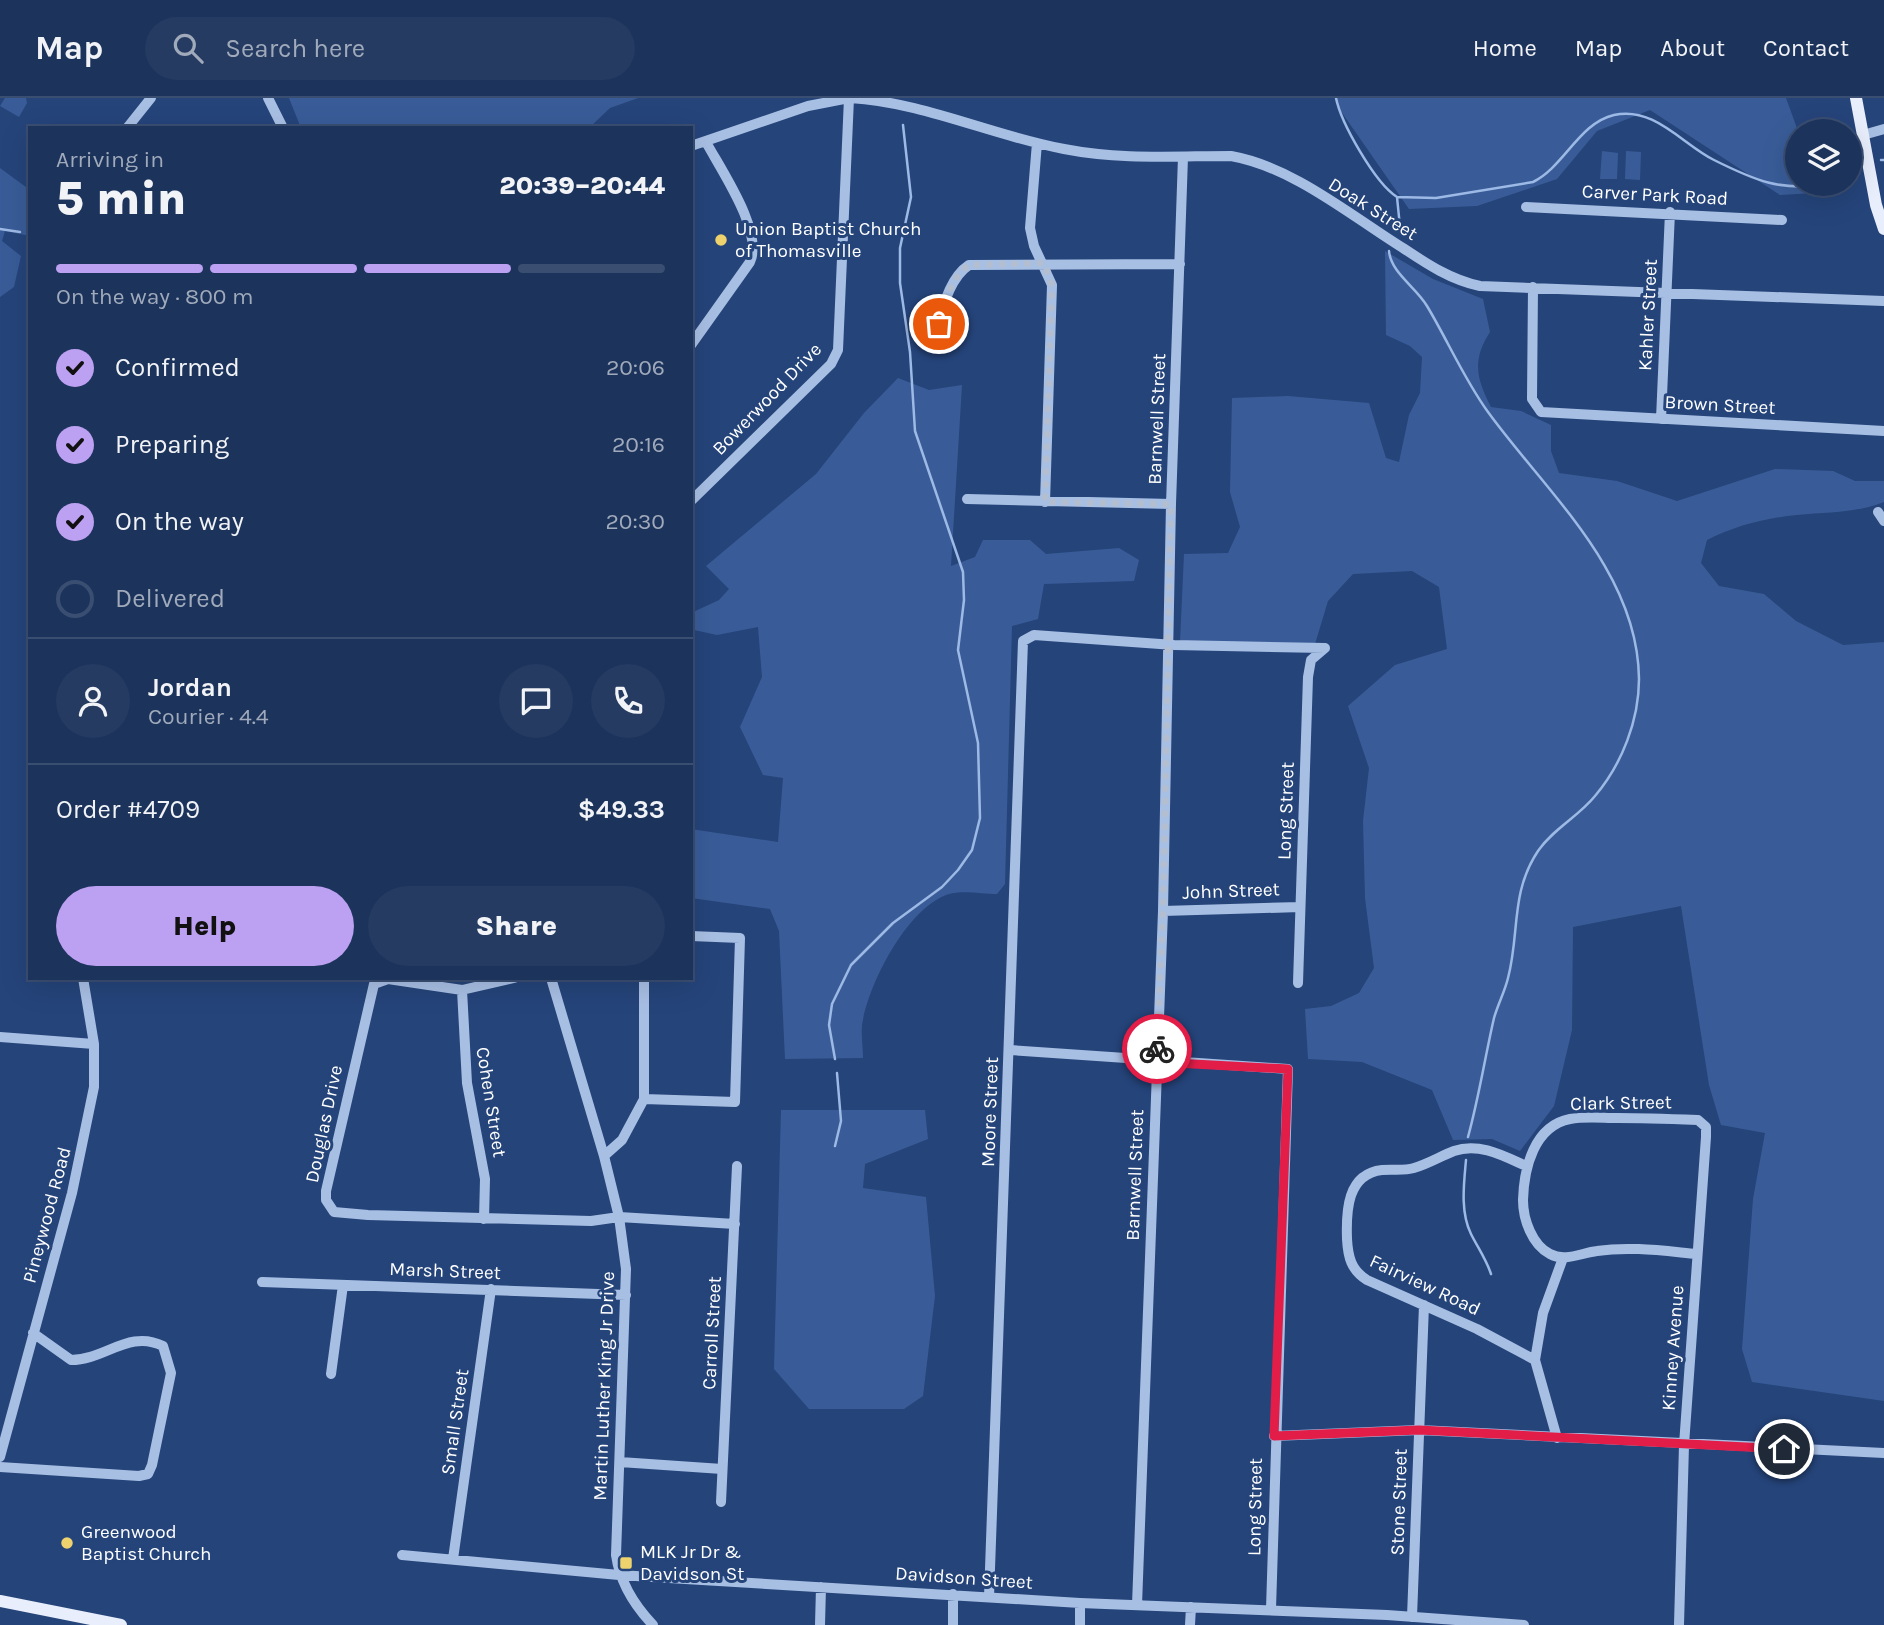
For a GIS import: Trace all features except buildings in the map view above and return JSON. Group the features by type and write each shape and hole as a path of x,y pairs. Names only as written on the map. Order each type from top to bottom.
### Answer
{"main road":[{"path":"1856,98 1884,229"},
{"path":"0,1601 121,1625"}],"street":[{"path":"129,126 151,98"},
{"path":"268,98 282,126"},
{"name":"Doak Street","path":"693,145 808,106 850,98 886,101 1037,143 1112,156 1231,156 1266,166 1457,279 1480,286 1884,301"},
{"name":"Bowerwood Drive","path":"693,499 831,364 838,350 850,98"},
{"path":"1863,135 1884,129"},
{"path":"693,342 750,262 755,246 751,229 706,142"},
{"path":"1037,143 1030,228 1034,246 1052,285 1045,502"},
{"name":"Barnwell Street","path":"1137,1605 1163,911 1171,504 1183,157"},
{"name":"Carver Park Road","path":"1526,206 1782,220"},
{"name":"Kahler Street","path":"1661,419 1670,212"},
{"path":"932,343 952,286 961,270 980,264 1180,264"},
{"name":"Brown Street","path":"1533,287 1532,398 1541,412 1884,431"},
{"path":"967,499 1171,504"},
{"name":"Moore Street","path":"989,1597 1010,1050 1021,650 1023,641 1034,635 1168,643"},
{"name":"Long Street","path":"1168,643 1325,648 1311,660 1308,677 1298,983"},
{"name":"John Street","path":"1163,911 1300,907"},
{"path":"643,1099 735,1102 740,937 693,936"},
{"name":"Pineywood Road","path":"0,1457 5,1425 33,1333 83,1147 94,1087 94,1044 83,980"},
{"name":"Douglas Drive","path":"384,980 374,984 326,1200 334,1212 591,1221 619,1217 736,1224"},
{"name":"Douglas Drive","path":"394,980 462,990 505,980"},
{"name":"Martin Luther King Jr Drive","path":"552,980 604,1156 619,1217 626,1295 616,1555 619,1575"},
{"path":"604,1156 622,1140 643,1099 644,980"},
{"name":"Cohen Street","path":"462,990 467,1083 485,1179 484,1219"},
{"path":"0,1037 94,1044"},
{"path":"1010,1050 1156,1062"},
{"name":"Long Street","path":"1156,1062 1288,1069 1274,1436 1271,1609"},
{"name":"Clark Street","path":"1526,1167 1546,1132 1568,1119 1698,1120"},
{"name":"Kinney Avenue","path":"1679,1625 1684,1445 1706,1138 1706,1127 1698,1120"},
{"name":"Fairview Road","path":"1526,1167 1478,1147 1466,1148 1411,1169 1373,1172 1355,1185 1348,1214 1348,1250 1352,1265 1367,1280 1502,1341 1535,1360"},
{"name":"Carroll Street","path":"721,1502 737,1167"},
{"path":"1526,1167 1523,1206 1531,1233 1540,1247 1563,1258 1616,1250 1698,1254"},
{"path":"1557,1438 1535,1360 1543,1313 1563,1258"},
{"name":"Marsh Street","path":"262,1282 626,1295"},
{"path":"331,1374 342,1285"},
{"name":"Small Street","path":"453,1559 491,1289"},
{"name":"Stone Street","path":"1412,1616 1424,1305"},
{"path":"0,1467 139,1476 148,1474 152,1465 171,1373 163,1346 150,1339 136,1339 88,1359 71,1360 33,1333"},
{"path":"1274,1436 1419,1430 1884,1453"},
{"path":"620,1462 722,1469"},
{"name":"Davidson Street","path":"402,1555 619,1575 1080,1603 1271,1609 1388,1620 1412,1616 1524,1625"},
{"path":"619,1575 653,1625"},
{"path":"820,1625 821,1587"},
{"path":"953,1594 953,1625"},
{"path":"1080,1603 1080,1625"},
{"path":"1190,1625 1191,1607"}],"shaded area":[{"path":"5,98 26,98 27,103 19,117 0,106"},
{"path":"289,98 638,98 610,108 591,126 300,126"},
{"path":"1335,98 1786,98 1794,119 1785,119 1785,195 1780,195 1650,110 1597,131 1557,179 1477,206 1409,209 1338,107"},
{"path":"1602,151 1618,153 1617,179 1600,179"},
{"path":"1626,151 1641,152 1640,180 1625,179"},
{"path":"0,168 28,189 28,236 5,231 2,241 21,256 14,287 0,297"},
{"path":"1385,251 1433,279 1483,299 1490,332 1480,351 1478,369 1486,397 1491,407 1521,411 1551,425 1551,451 1559,473 1617,481 1677,501 1775,469 1833,471 1855,481 1884,481 1884,502 1852,510 1750,523 1707,540 1701,563 1719,586 1764,594 1796,621 1843,645 1884,642 1884,1401 1752,1382 1742,1349 1753,1199 1765,1133 1721,1125 1709,1085 1681,906 1573,927 1572,1030 1554,1106 1520,1151 1492,1139 1453,1140 1432,1090 1362,1062 1308,1059 1305,1009 1331,1006 1359,993 1374,968 1365,898 1363,821 1369,768 1348,706 1395,665 1447,649 1439,587 1412,571 1353,574 1328,601 1315,644 1180,642 1184,554 1228,553 1240,527 1230,492 1232,398 1288,396 1369,403 1386,458 1399,462 1409,415 1420,393 1422,357 1410,346 1386,335"},
{"path":"898,378 929,390 962,385 951,566 975,557 983,540 1030,540 1046,554 1119,548 1139,560 1134,581 1044,584 1038,619 1012,626 1005,884 997,894 949,894 933,902 905,931 892,949 872,989 862,1025 863,1058 785,1059 779,931 770,909 693,898 693,829 778,842 783,778 763,775 740,727 762,677 758,627 717,635 693,631 693,612 719,600 729,589 706,566 816,474 864,413"},
{"path":"781,1110 925,1110 928,1139 865,1164 863,1188 926,1197 935,1296 923,1396 904,1409 809,1409 774,1369"}],"waterway":[{"path":"1336,98 1360,152 1388,190 1397,197 1436,198 1533,182 1554,166 1591,127 1614,115 1628,114 1655,121 1702,153 1742,173 1785,185"},
{"path":"835,1059 829,1025 832,1004 851,965 893,923 942,887 958,870 972,850 980,818 978,743 958,650 964,600 963,572 915,431 910,352 900,283 900,248 911,197 903,125"},
{"path":"1397,197 1400,227"},
{"path":"0,229 20,232"},
{"path":"1389,251 1394,266 1427,306 1479,399 1561,503 1606,568 1623,603 1635,640 1639,679 1636,710 1621,756 1605,783 1588,803 1544,843 1523,882 1512,961 1494,1018 1468,1137"},
{"path":"835,1146 841,1121 837,1073"},
{"path":"1466,1160 1465,1216 1491,1274"}],"way so far":[{"path":"939,324 952,286 961,270 969,265 1044,263 1052,285 1045,502 1171,504 1163,911 1157,1049"}],"place":[{"name":"Union Baptist Church of Thomasville","path":"721,240"},
{"name":"Greenwood Baptist Church","path":"67,1543"},
{"name":"MLK Jr Dr & Davidson St","path":"626,1563"}],"route":[{"path":"1157,1049 1156,1062 1288,1069 1274,1436 1419,1430 1784,1449"}]}
